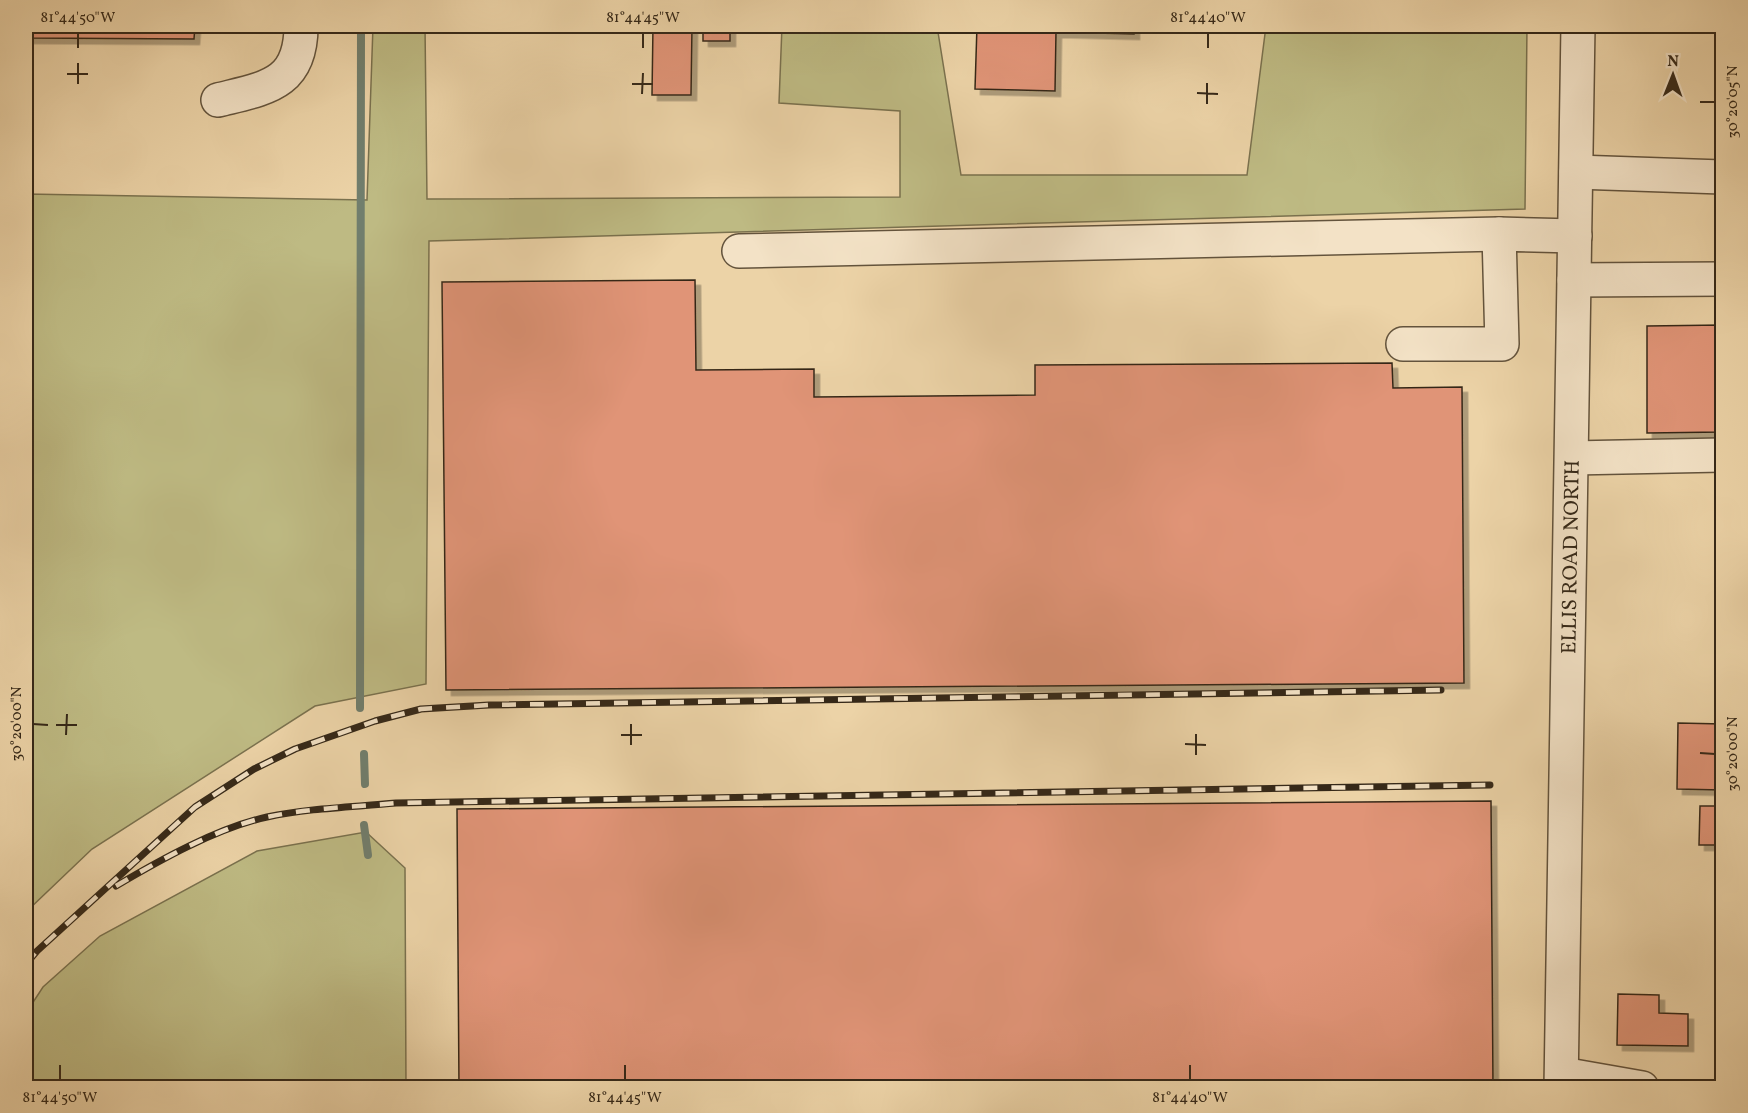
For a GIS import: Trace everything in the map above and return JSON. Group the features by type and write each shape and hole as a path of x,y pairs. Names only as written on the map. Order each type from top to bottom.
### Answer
{"street":[{"path":"218,100 270,87 291,69 301,45 301,26"},
{"name":"ELLIS ROAD NORTH","path":"1562,1081 1578,26"},
{"path":"1576,172 1722,177"},
{"path":"739,251 1499,234 1575,236"},
{"path":"1403,344 1502,344 1499,234"},
{"path":"1574,280 1722,279"},
{"path":"1572,458 1722,455"},
{"path":"1562,1081 1642,1088"}],"shaded area":[{"path":"373,26 425,26 427,199 900,197 900,111 779,103 782,26 937,26 961,175 1247,175 1266,26 1527,26 1525,209 429,241 426,684 315,706 92,849 26,912 26,194 367,200"},
{"path":"366,832 405,868 406,1087 26,1087 26,1013 43,987 100,936 257,851"}],"building":[{"path":"26,26 195,26 194,39 26,38"},
{"path":"653,26 692,26 691,95 652,95"},
{"path":"703,26 730,26 730,41 703,41"},
{"path":"977,26 1134,26 1134,34 1056,32 1055,91 975,89"},
{"path":"695,280 696,370 814,369 814,397 1035,395 1035,365 1392,363 1393,388 1462,387 1464,683 446,690 442,282"},
{"path":"1722,325 1722,432 1647,433 1647,326"},
{"path":"1678,723 1722,724 1722,790 1677,789"},
{"path":"1491,801 1493,1088 459,1088 457,809"},
{"path":"1700,806 1722,806 1722,845 1699,845"},
{"path":"1618,994 1659,995 1659,1013 1688,1014 1688,1046 1617,1045"}],"waterway":[{"path":"360,708 361,26"},
{"path":"364,754 365,784"},
{"path":"364,825 368,855"}],"railway":[{"path":"26,964 37,951 195,807 254,769 295,749 375,721 421,709 489,705 1441,690"},
{"path":"116,886 189,846 248,822 299,812 396,803 1490,785"}]}
